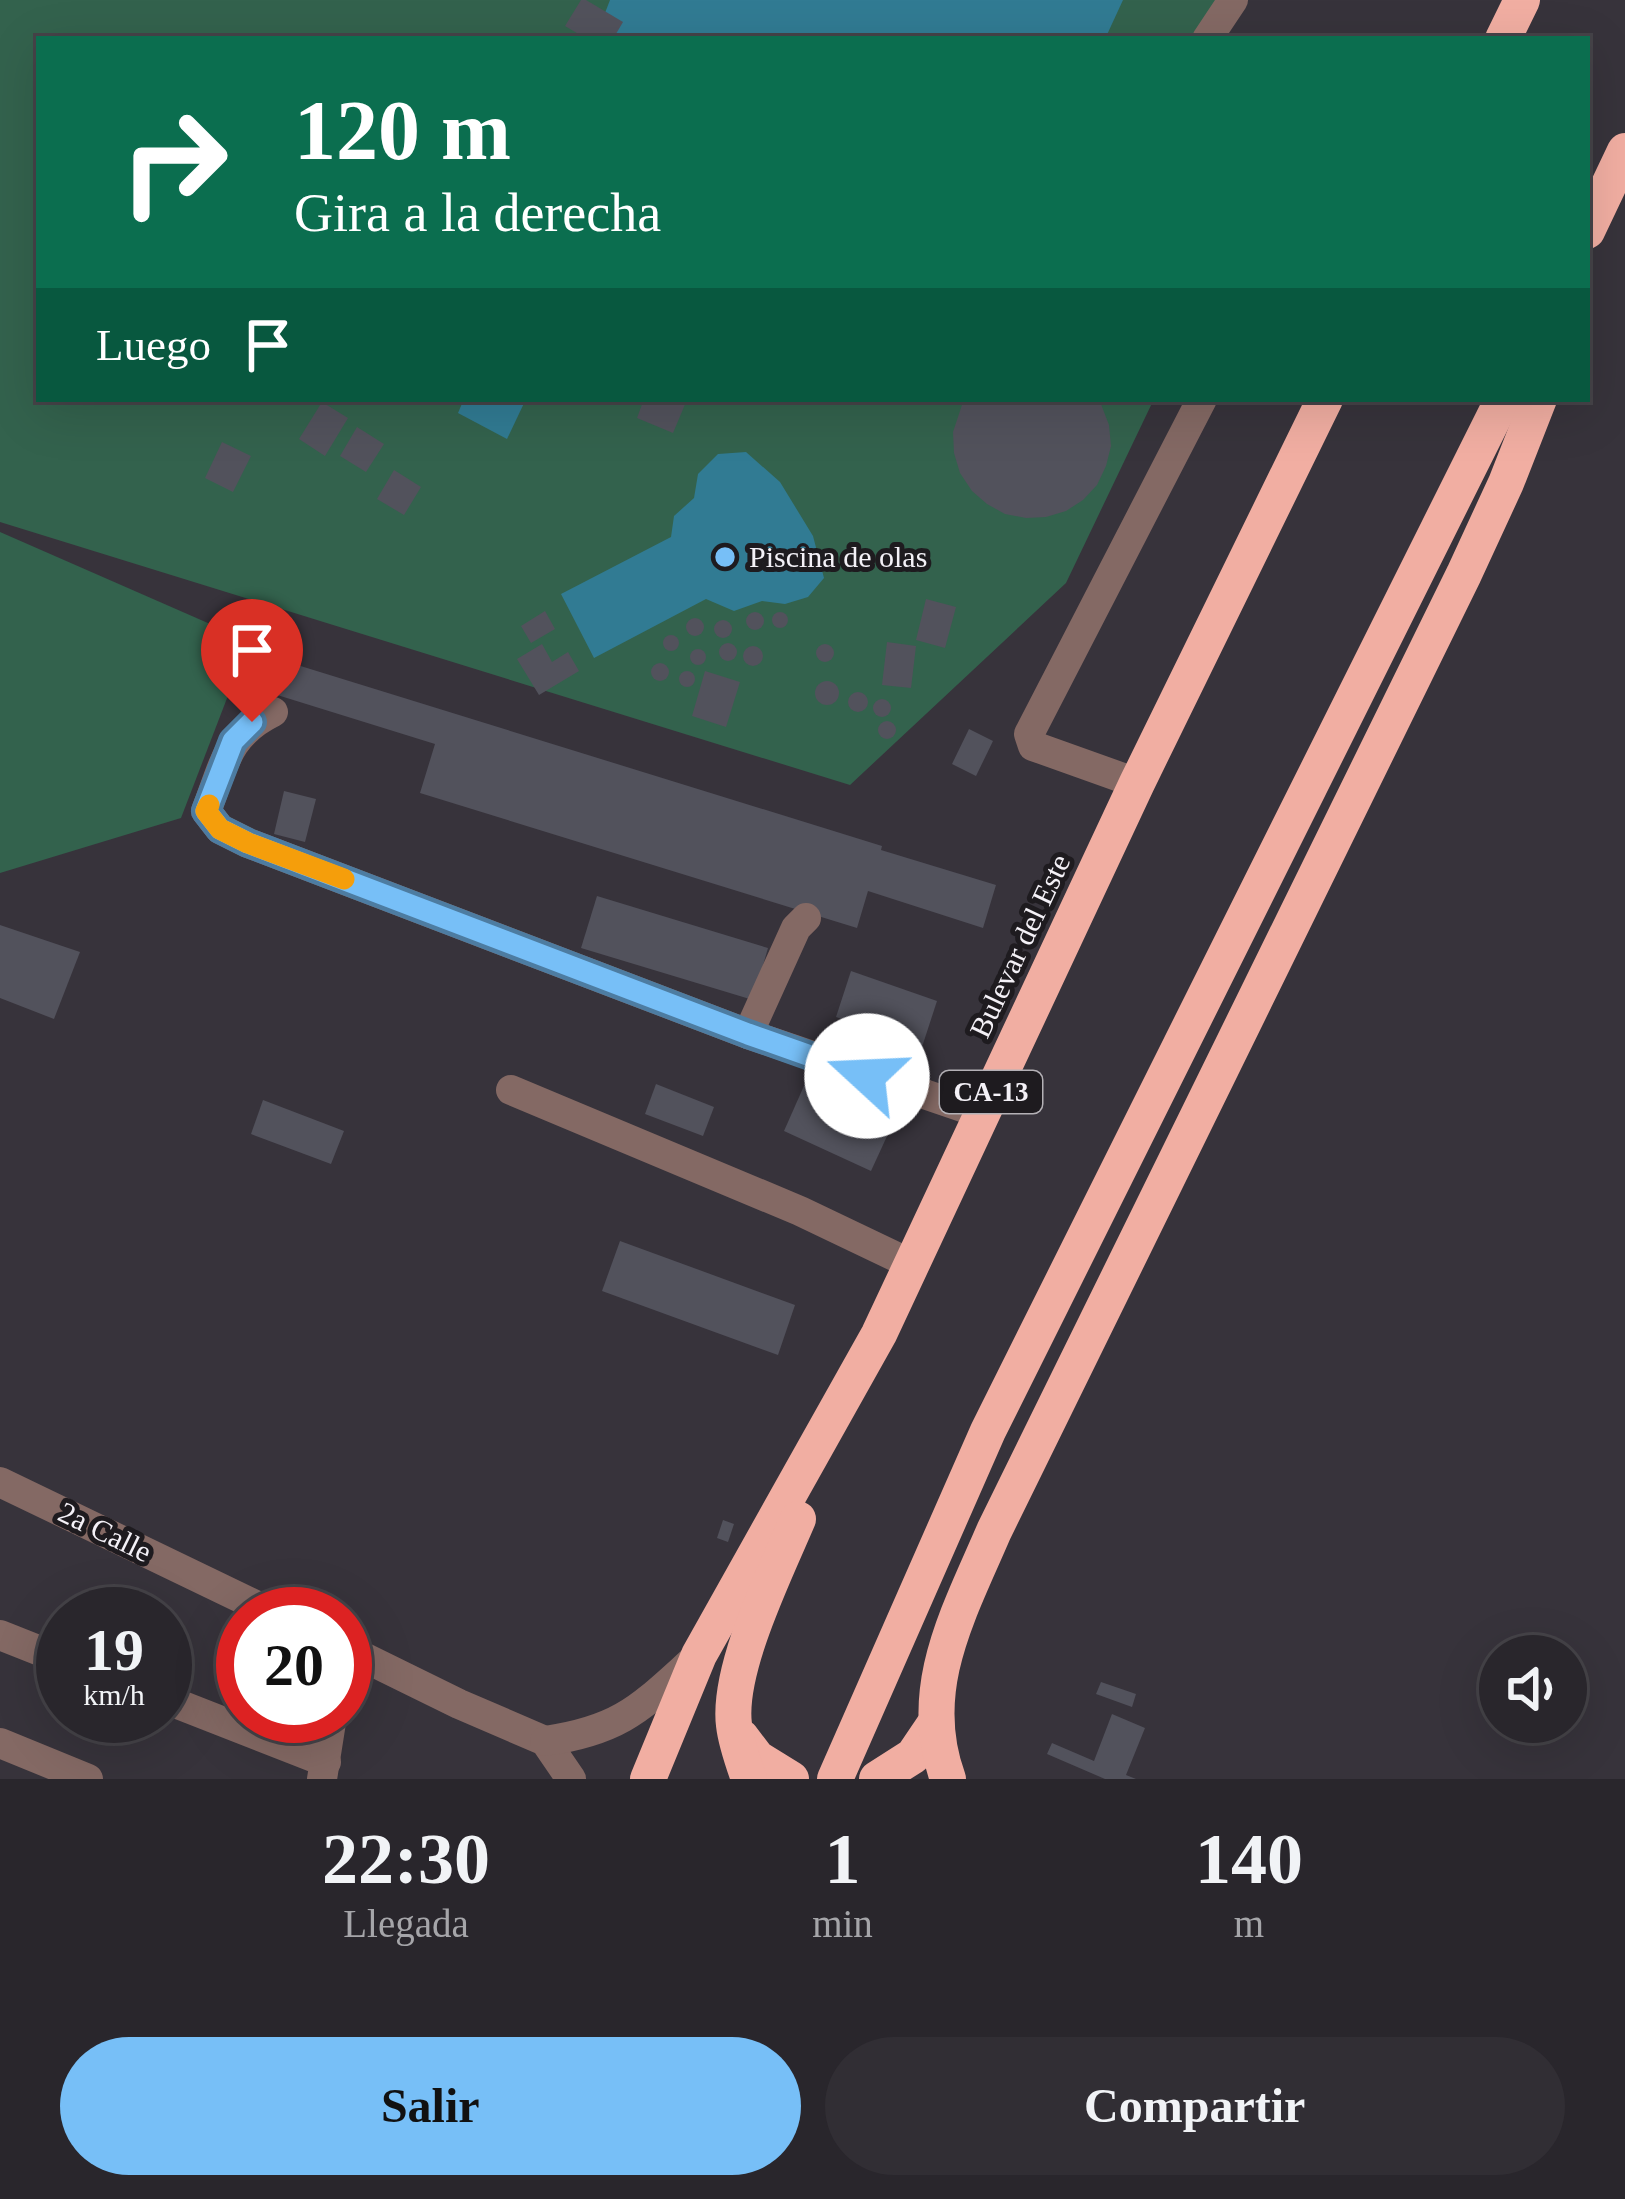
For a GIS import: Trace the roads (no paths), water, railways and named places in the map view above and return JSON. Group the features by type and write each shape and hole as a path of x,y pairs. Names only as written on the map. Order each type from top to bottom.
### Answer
{"highway":[{"path":"1504,36 1522,0"},
{"path":"1590,225 1620,164"},
{"path":"1590,249 1620,164"},
{"name":"Bulevar del Este","path":"648,1779 699,1655 879,1334 1137,783 1323,402"},
{"path":"835,1779 988,1431 1502,402"},
{"path":"948,1779 934,1703 946,1647 994,1531 1453,595 1538,402"},
{"path":"749,1779 734,1724 743,1663 762,1601 879,1334"},
{"path":"877,1779 913,1756 936,1722"},
{"path":"734,1724 752,1753 791,1779"}],"street":[{"path":"1209,36 1234,0"},
{"path":"1137,783 1033,746 1029,734 1200,402"},
{"path":"273,712 252,722 233,741 206,811 220,829 748,1034 980,1113"},
{"path":"748,1034 796,928 806,918"},
{"path":"511,1090 800,1210 910,1264"},
{"name":"2a Calle","path":"0,1482 218,1587"},
{"path":"0,1636 36,1650"},
{"path":"372,1665 545,1741 578,1737 620,1721 699,1655"},
{"path":"192,1712 324,1770"},
{"path":"545,1741 571,1779"},
{"path":"0,1743 88,1779"}],"water":[{"path":"610,0 1123,0 1106,36 596,36"},
{"path":"463,402 525,402 507,439 458,413"},
{"name":"Piscina de olas","path":"746,452 780,482 813,536 824,578 808,597 785,604 762,601 734,611 706,599 594,658 561,594 671,537 674,516 694,498 698,474 718,454"}],"place":[{"name":"Piscina de olas","path":"725,557"}]}
